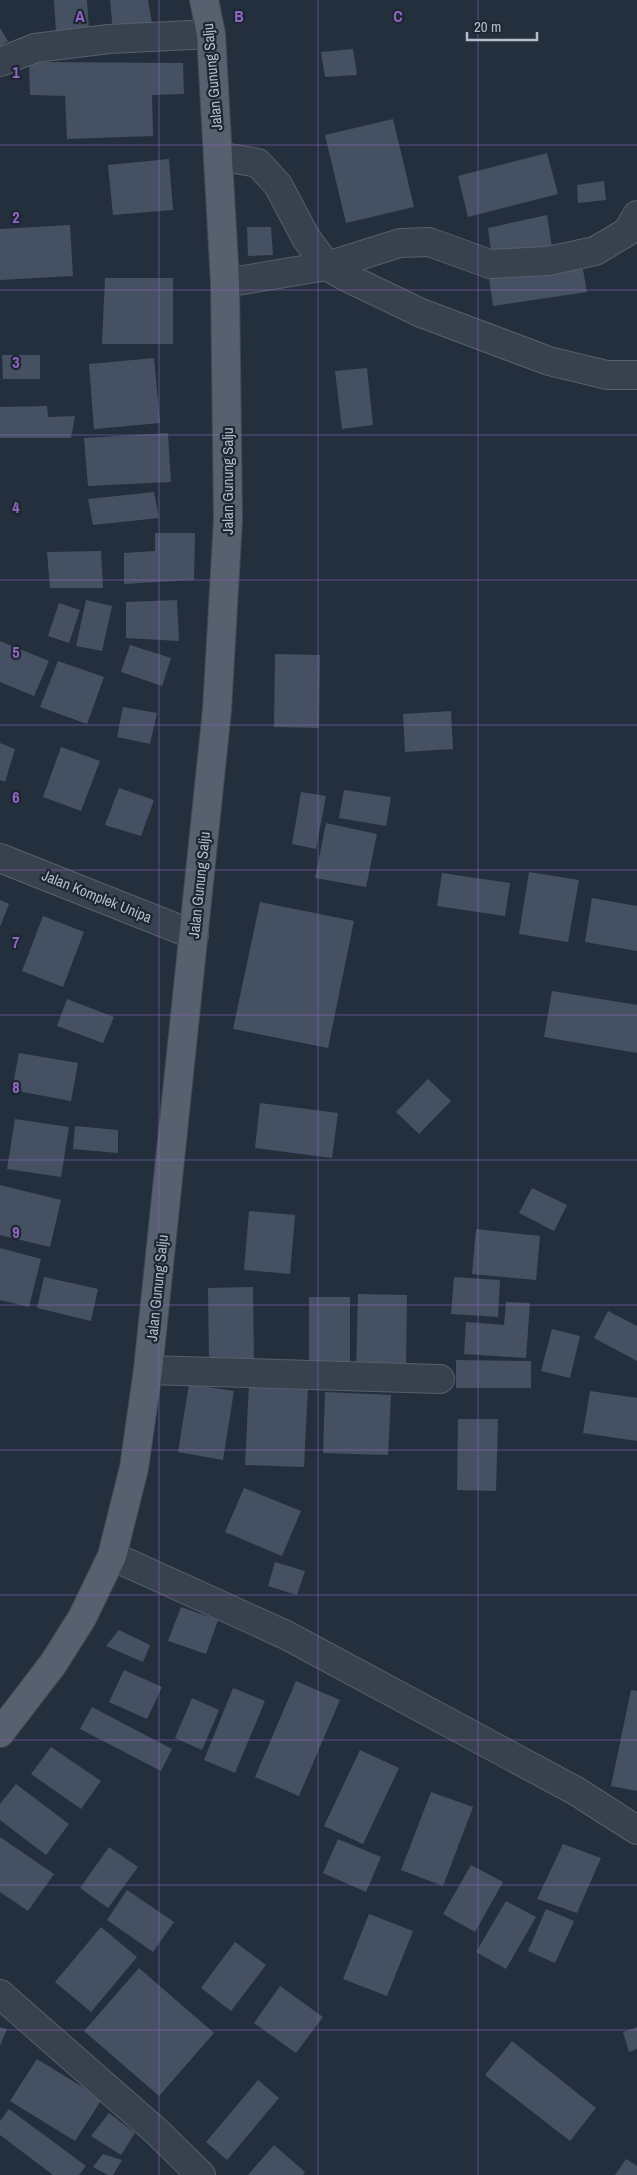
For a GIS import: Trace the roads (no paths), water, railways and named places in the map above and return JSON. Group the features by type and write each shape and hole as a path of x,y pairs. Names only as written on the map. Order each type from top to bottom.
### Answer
{"main road":[{"name":"Jalan Gunung Salju","path":"0,1733 53,1664 78,1625 112,1556 134,1468 148,1370 217,710 228,520 225,283 212,34 204,0"}],"street":[{"path":"0,62 35,48 109,39 212,34"},
{"path":"218,156 258,163 278,185 302,230 327,266 346,277 421,313 548,361 607,375 637,375"},
{"path":"225,283 327,266 400,244 429,242 490,264 548,261 596,251 627,232 637,215"},
{"name":"Jalan Komplek Unipa","path":"0,858 194,935"},
{"path":"148,1370 440,1379"},
{"path":"112,1556 286,1635 576,1792 637,1830"},
{"path":"0,1994 156,2131 201,2175"}]}
